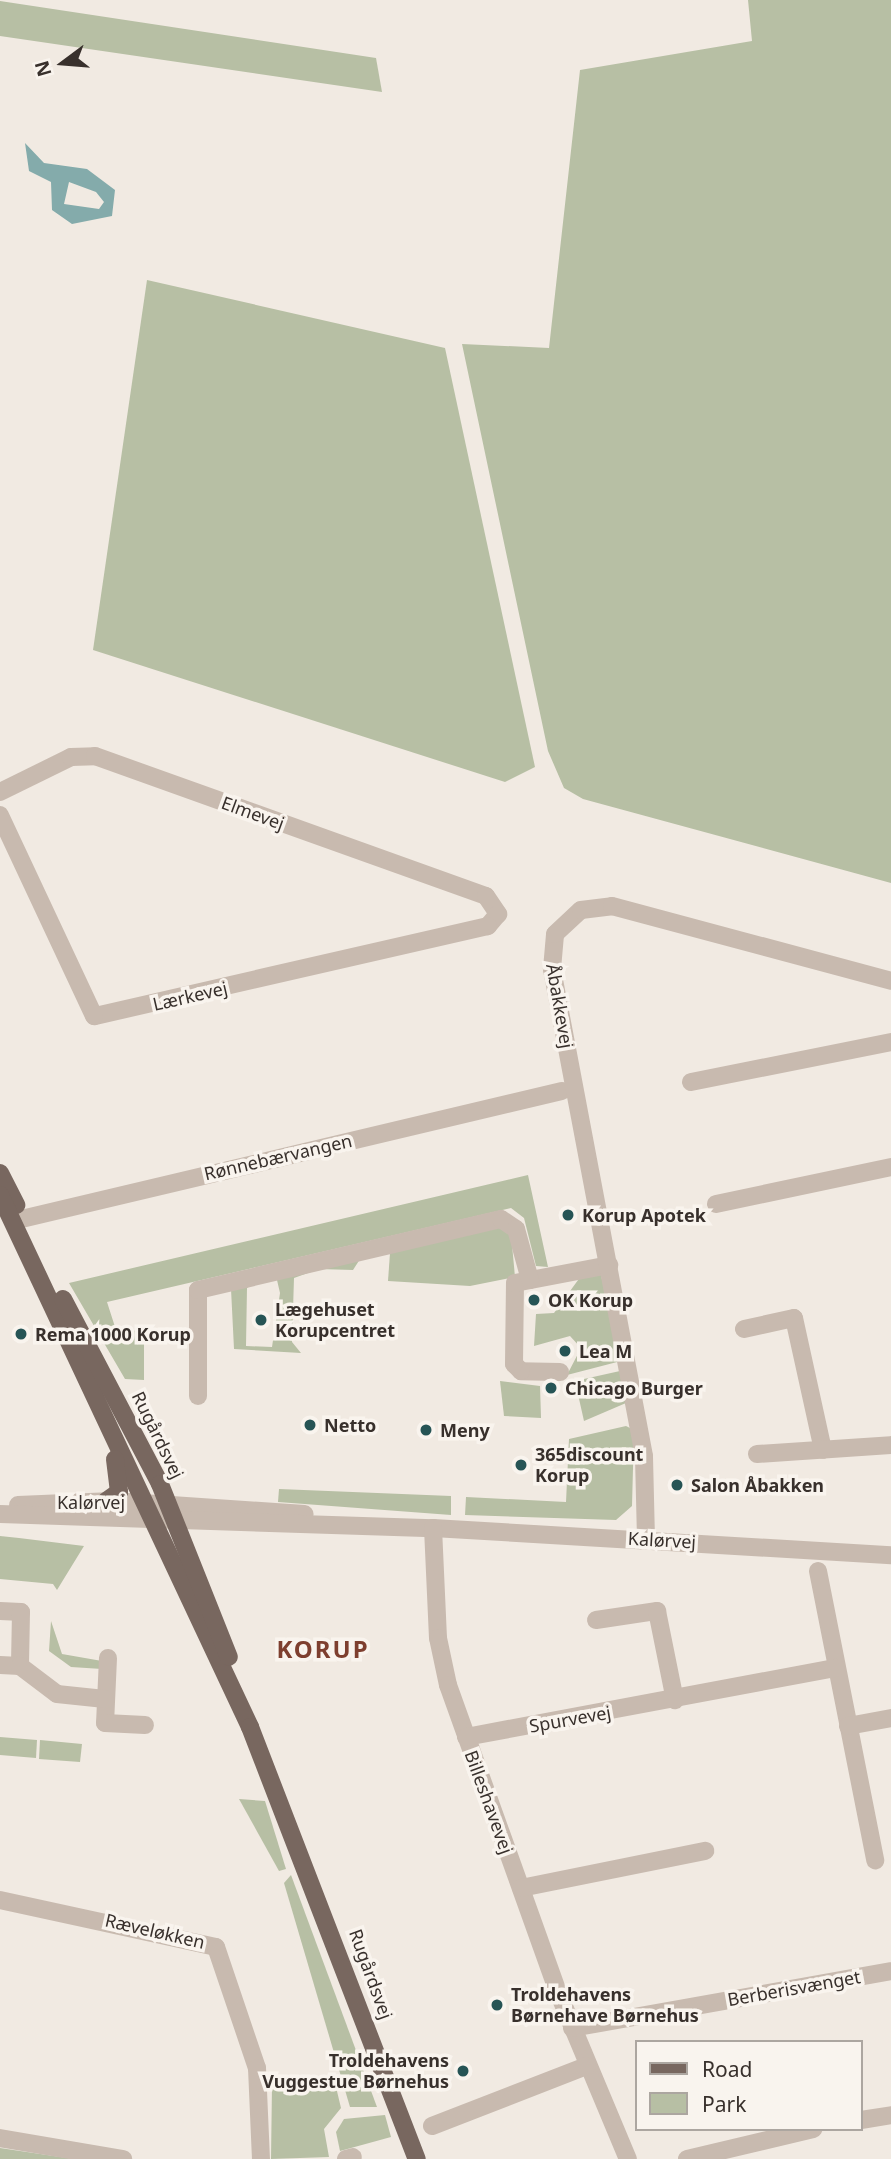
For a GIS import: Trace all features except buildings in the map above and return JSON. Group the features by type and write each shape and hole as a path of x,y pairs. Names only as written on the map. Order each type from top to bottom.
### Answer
{"main road":[{"name":"Rugårdsvej","path":"0,1173 17,1219 99,1405 165,1523 250,1727 416,2159"},
{"name":"Rugårdsvej","path":"0,1195 17,1219 165,1523 232,1666 250,1727"},
{"path":"72,1346 96,1380 155,1503"},
{"path":"99,1405 120,1487 106,1501"}],"street":[{"name":"Elmevej","path":"0,792 71,757 95,756 486,896 498,914"},
{"name":"Lærkevej","path":"0,815 94,1016 482,927 498,914"},
{"name":"Åbakkevej","path":"646,1539 648,1483 551,962 555,934 567,918 612,906 891,981"},
{"path":"691,1082 891,1042"},
{"name":"Rønnebærvangen","path":"17,1219 551,1100"},
{"path":"716,1204 891,1167"},
{"path":"198,1396 198,1290 501,1219 516,1229 530,1280"},
{"path":"560,1373 521,1371 514,1364 515,1283 608,1265"},
{"path":"744,1329 794,1318 823,1450"},
{"path":"757,1454 891,1445"},
{"name":"Kalørvej","path":"0,1507 106,1501 155,1503 433,1528"},
{"name":"Kalørvej","path":"0,1514 165,1523 433,1528 891,1555"},
{"name":"Billeshavevej","path":"433,1528 438,1638 466,1737 572,2028 628,2159"},
{"path":"818,1571 875,1860"},
{"path":"0,1611 22,1612 20,1666"},
{"path":"596,1620 657,1611 675,1700"},
{"path":"108,1658 105,1723 145,1725"},
{"path":"0,1665 20,1666 57,1694 105,1699"},
{"name":"Spurvevej","path":"466,1737 836,1668"},
{"path":"849,1726 891,1718"},
{"path":"521,1888 705,1851"},
{"name":"Ræveløkken","path":"0,1899 216,1947 257,2068 261,2159"},
{"name":"Berberisvænget","path":"572,2028 891,1971"},
{"path":"432,2126 587,2066"},
{"path":"863,2120 891,2115"},
{"path":"687,2159 805,2131"},
{"path":"0,2138 123,2159"}],"green space":[{"path":"748,0 891,0 891,883 583,799 564,788 548,751 462,344 549,348 580,70 752,41"},
{"path":"0,1 376,58 382,92 0,36"},
{"path":"147,280 445,348 535,767 505,782 93,650"},
{"path":"528,1175 548,1267 536,1266 524,1218 511,1208 107,1302 116,1330 144,1331 144,1380 125,1379 69,1283"},
{"path":"496,1226 511,1234 515,1277 470,1286 388,1281 390,1253"},
{"path":"362,1256 353,1270 319,1269 294,1278 292,1342 301,1353 234,1349 231,1289 257,1282 247,1288 246,1346 272,1347 280,1293 277,1280 267,1280"},
{"path":"601,1275 621,1361 567,1375 581,1348 570,1336 534,1346 536,1314 554,1313 581,1276"},
{"path":"620,1371 626,1403 584,1421 575,1381"},
{"path":"500,1381 540,1386 541,1418 504,1416"},
{"path":"626,1426 634,1430 632,1506 616,1520 465,1515 466,1497 566,1502 569,1439"},
{"path":"279,1489 451,1496 451,1515 278,1502"},
{"path":"0,1536 84,1546 57,1590 53,1584 0,1579"},
{"path":"51,1621 62,1654 102,1661 102,1669 71,1667 49,1651"},
{"path":"0,1737 37,1740 36,1758 0,1755"},
{"path":"40,1740 82,1744 80,1762 39,1759"},
{"path":"239,1799 265,1801 286,1869 279,1871"},
{"path":"291,1875 377,2107 350,2107 284,1883"},
{"path":"272,2085 336,2087 341,2108 324,2129 329,2157 271,2159"},
{"path":"385,2115 391,2137 340,2151 336,2132 344,2119"},
{"path":"0,2148 74,2159 0,2159"}],"water":[{"path":"25,143 44,163 87,169 115,190 112,216 72,224 52,210 51,182 29,171","holes":["69,182 96,192 104,202 99,209 64,204"]}],"place":[{"name":"Korup Apotek","path":"568,1215"},
{"name":"OK Korup","path":"534,1300"},
{"name":"Lægehuset Korupcentret","path":"261,1320"},
{"name":"Rema 1000 Korup","path":"21,1334"},
{"name":"Lea M","path":"565,1351"},
{"name":"Chicago Burger","path":"551,1388"},
{"name":"Netto","path":"310,1425"},
{"name":"Meny","path":"426,1430"},
{"name":"365discount Korup","path":"521,1465"},
{"name":"Salon Åbakken","path":"677,1485"},
{"name":"Troldehavens Børnehave Børnehus","path":"497,2005"},
{"name":"Troldehavens Vuggestue Børnehus","path":"463,2071"}],"district":[{"name":"KORUP","path":"323,1649"}]}
